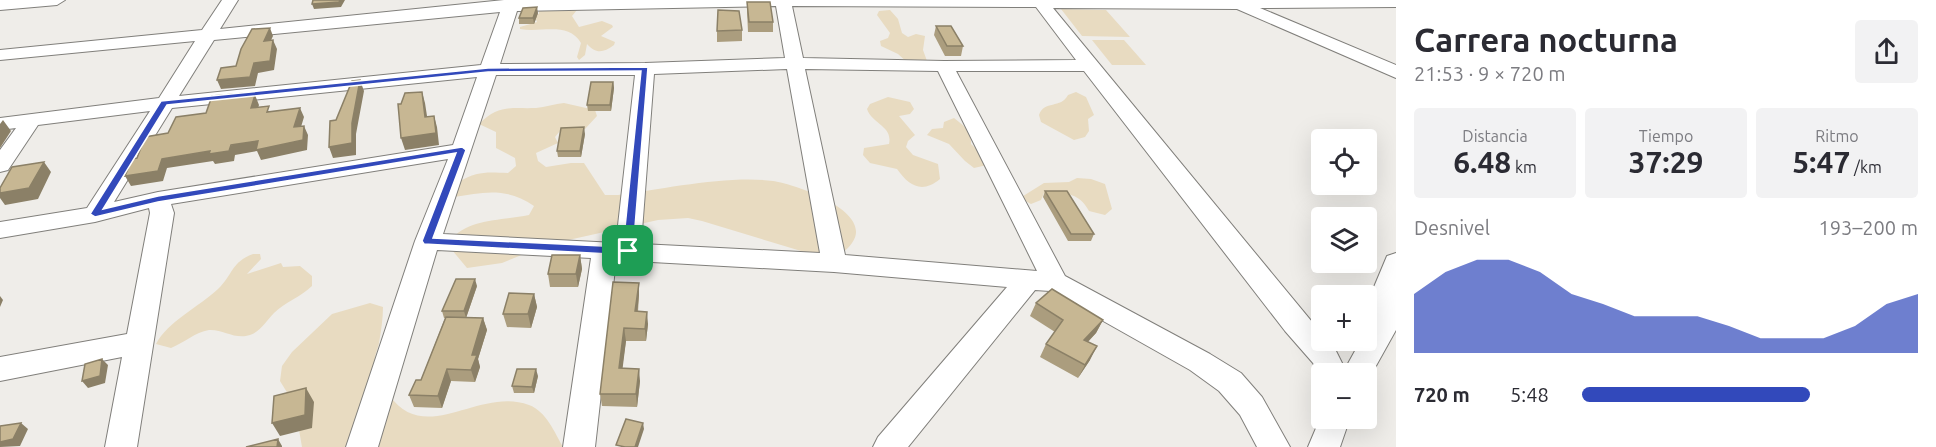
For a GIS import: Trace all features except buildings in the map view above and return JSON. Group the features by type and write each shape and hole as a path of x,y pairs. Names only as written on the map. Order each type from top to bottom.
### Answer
{"street":[{"path":"0,5 57,0"},
{"path":"95,214 230,0"},
{"path":"0,55 207,36 511,3 651,1 1232,4 1396,2"},
{"path":"783,1 797,63 834,263"},
{"path":"1039,2 1288,314 1325,357 1327,363"},
{"path":"362,447 427,241 462,150 511,3"},
{"path":"1232,4 1396,72"},
{"path":"0,124 164,103 488,70 645,69 797,63 944,66 1090,65"},
{"path":"944,66 1042,281"},
{"path":"579,447 616,250 645,69"},
{"path":"0,165 31,121"},
{"path":"0,230 95,214 158,199 462,150"},
{"path":"121,447 162,213 158,199"},
{"path":"427,241 834,263 1042,281 1200,362 1230,382 1251,406 1274,447"},
{"path":"1363,363 1386,323 1387,287 1396,262"},
{"path":"889,447 1042,281"},
{"path":"0,369 141,342"},
{"path":"1324,447 1331,429"}],"shaded area":[{"path":"576,8 572,16 579,27 602,21 612,25 613,27 601,36 615,42 614,45 600,51 593,50 587,44 585,55 579,60 577,57 581,43 569,32 554,29 520,29 520,27 537,22 534,14 539,14 539,9"},
{"path":"1061,9 1106,10 1130,37 1082,36"},
{"path":"890,10 898,19 902,33 908,37 916,34 925,36 923,50 927,61 909,64 898,54 881,46 880,41 888,38 890,33 877,15 879,11"},
{"path":"1092,40 1124,40 1146,65 1112,65"},
{"path":"1076,92 1086,97 1094,115 1088,119 1089,131 1085,137 1074,140 1041,122 1039,115 1041,110 1061,102 1068,95"},
{"path":"888,97 910,102 914,109 910,114 899,116 915,135 908,141 906,147 913,155 938,164 940,179 933,184 922,187 911,184 897,169 870,163 863,155 864,148 889,144 888,133 867,109 870,104"},
{"path":"564,103 595,110 597,116 585,129 560,131 555,137 558,143 536,153 538,161 546,167 584,163 605,195 737,180 783,183 813,193 843,210 852,220 856,231 852,243 838,254 821,257 688,218 658,220 546,245 502,263 467,268 452,250 449,241 466,228 476,224 529,215 534,206 505,193 454,197 458,182 465,178 482,173 508,173 516,166 515,158 496,148 496,132 479,124 499,110 536,108"},
{"path":"954,118 966,129 970,135 971,144 986,158 987,165 974,168 949,144 927,135 932,129 943,128 944,122"},
{"path":"1077,178 1091,179 1105,184 1112,209 1105,215 1089,211 1081,200 1070,194 1058,192 1044,193 1041,200 1031,204 1020,198 1044,183 1069,182"},
{"path":"253,254 260,254 261,259 247,274 281,263 283,267 300,266 312,276 312,286 278,309 250,335 239,336 209,330 171,348 156,344 168,328 218,289 240,261"},
{"path":"370,303 383,307 375,357 376,370 389,395 404,410 419,416 436,416 491,403 510,401 529,405 545,417 563,447 302,447 298,424 288,394 280,381 282,366 292,352 332,314"}],"route":[{"path":"645,69 628,251 427,241 462,150 158,199 95,214 164,103 488,70 645,69"}]}
